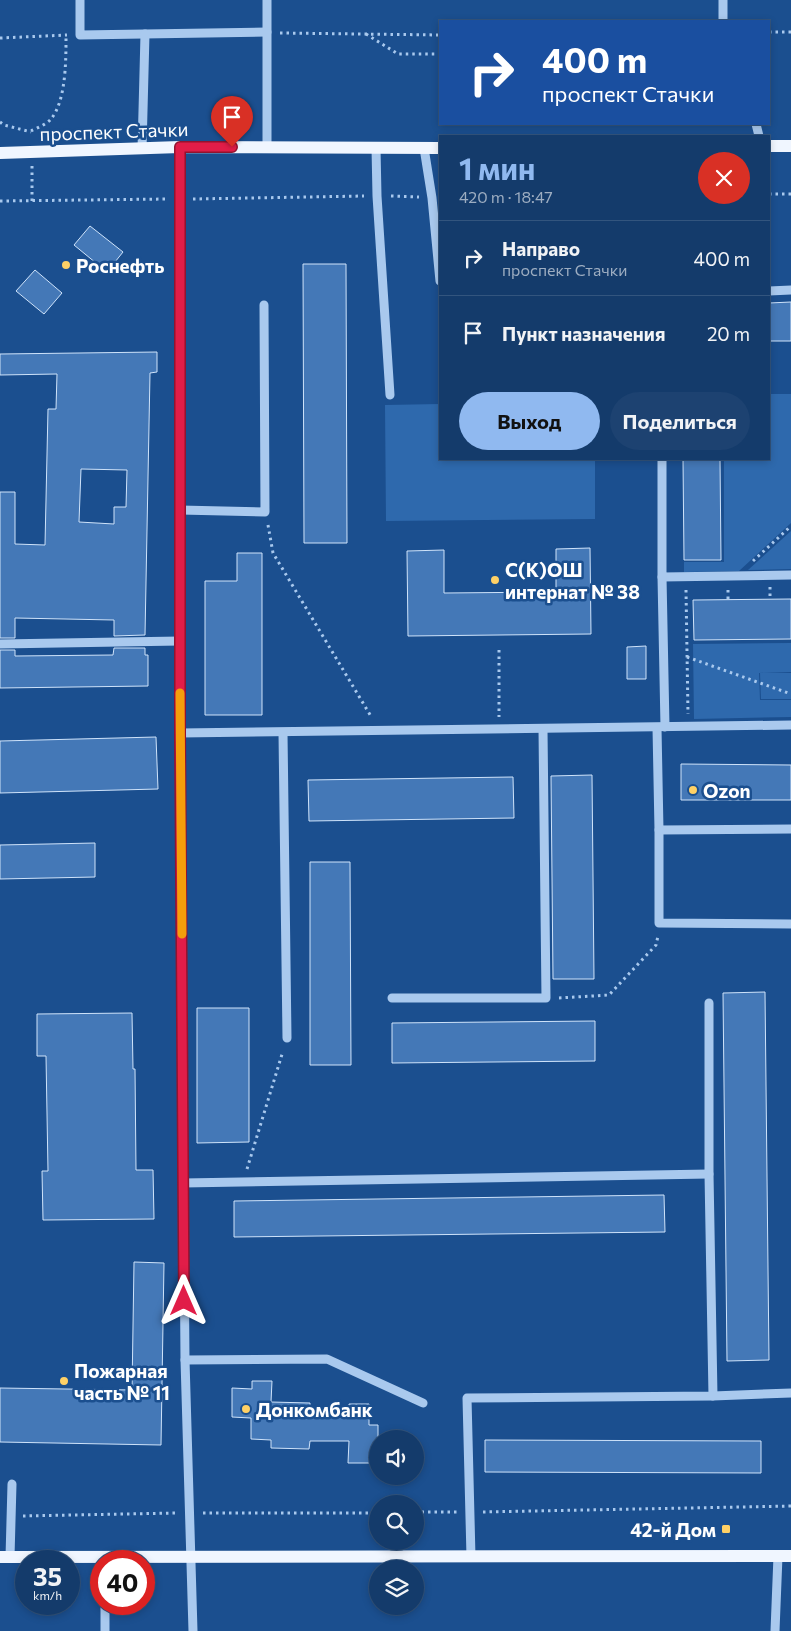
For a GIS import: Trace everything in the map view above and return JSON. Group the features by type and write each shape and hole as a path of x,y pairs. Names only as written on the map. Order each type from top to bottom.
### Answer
{"main road":[{"path":"770,146 791,146"},
{"name":"проспект Стачки","path":"0,153 180,147 439,148"},
{"path":"155,1559 784,1556"},
{"path":"5,1557 90,1560"}],"street":[{"path":"80,0 80,35 267,32"},
{"path":"267,0 267,147"},
{"path":"723,0 723,20"},
{"path":"142,149 145,34"},
{"path":"180,147 180,733 183,1183 185,1360 193,1631"},
{"path":"376,148 377,196 390,396"},
{"path":"424,148 432,198 439,271"},
{"path":"770,291 791,290"},
{"path":"180,510 265,512 264,305"},
{"path":"662,460 659,923 791,924"},
{"path":"662,577 791,575"},
{"path":"0,644 180,641"},
{"path":"180,733 791,725"},
{"path":"392,998 546,998 543,729"},
{"path":"283,733 287,1038"},
{"path":"659,830 791,829"},
{"path":"709,1002 709,1174 713,1396"},
{"path":"183,1183 709,1174"},
{"path":"185,1360 327,1359 423,1402"},
{"path":"471,1557 467,1398 713,1396 791,1392"},
{"path":"5,1557 11,1516 12,1484"},
{"path":"775,1631 784,1556"},
{"path":"105,1615 105,1631"}],"path":[{"path":"267,32 439,35"},
{"path":"770,32 791,32"},
{"path":"366,34 398,54 439,54"},
{"path":"0,38 80,35"},
{"path":"31,131 51,119 61,96 66,64 66,36"},
{"path":"770,194 791,194"},
{"path":"0,201 377,196 432,198"},
{"path":"265,512 273,553 380,731"},
{"path":"737,576 791,526"},
{"path":"686,577 689,726"},
{"path":"499,650 500,730"},
{"path":"687,657 791,694"},
{"path":"546,998 609,996 656,945 659,923"},
{"path":"243,1182 287,1038"},
{"path":"424,1512 791,1506"},
{"path":"11,1516 369,1512"}],"shaded area":[{"path":"770,394 791,394 791,523 739,571 684,572 684,562 724,562 724,460 770,460"},
{"path":"439,404 439,460 595,460 595,519 386,521 385,405"},
{"path":"791,531 791,569 748,570"},
{"path":"791,643 791,672 759,673 760,700 791,700 791,717 694,719 693,644"},
{"path":"760,673 791,673 791,699 761,699"}],"building":[{"path":"90,226 123,252 107,272 74,245"},
{"path":"303,264 346,264 347,543 304,543"},
{"path":"35,270 62,293 44,314 16,291"},
{"path":"791,302 791,341 770,341 770,303"},
{"path":"157,352 157,372 150,373 145,635 114,636 114,620 15,618 15,638 0,638 0,492 15,492 15,544 45,545 48,409 56,409 57,374 0,375 0,354","holes":["81,469 127,470 126,507 114,507 114,524 79,522"]},
{"path":"683,460 720,460 721,560 684,560"},
{"path":"590,548 591,634 408,636 407,551 444,550 444,593 556,592 556,549"},
{"path":"237,553 262,553 262,715 205,715 205,581 237,581"},
{"path":"791,599 791,639 694,640 693,600"},
{"path":"646,646 646,679 627,679 627,647"},
{"path":"114,648 145,648 145,655 148,655 148,686 0,688 0,650 15,650 15,656 113,655"},
{"path":"156,737 158,789 0,793 0,741"},
{"path":"681,764 791,765 791,800 681,800"},
{"path":"592,775 594,979 553,979 551,776"},
{"path":"513,777 514,818 309,821 308,780"},
{"path":"95,843 95,877 0,879 0,845"},
{"path":"310,862 350,862 351,1065 310,1065"},
{"path":"765,992 769,1360 727,1361 723,993"},
{"path":"197,1008 249,1008 249,1142 197,1143"},
{"path":"132,1013 133,1069 135,1069 136,1170 153,1170 154,1219 43,1220 42,1171 48,1171 46,1056 37,1056 37,1014"},
{"path":"595,1021 595,1061 392,1063 392,1023"},
{"path":"664,1195 665,1232 234,1237 234,1201"},
{"path":"134,1262 164,1263 161,1445 0,1442 0,1388 132,1390"},
{"path":"252,1381 272,1381 271,1402 310,1403 310,1412 348,1413 349,1404 369,1404 369,1425 378,1425 378,1430 369,1430 369,1463 348,1463 349,1441 310,1441 309,1449 271,1448 271,1440 251,1439 251,1418 232,1417 232,1388 252,1389"},
{"path":"485,1440 761,1441 761,1473 485,1472"}],"slow traffic":[{"path":"180,693 182,934"}],"place":[{"name":"Роснефть","path":"66,265"},
{"name":"С(К)ОШ интернат № 38","path":"495,580"},
{"name":"Ozon","path":"693,790"},
{"name":"Пожарная часть № 11","path":"64,1381"},
{"name":"Донкомбанк","path":"246,1409"},
{"name":"42-й Дом","path":"726,1529"}],"route":[{"path":"184,1301 180,733 180,147 232,147"}]}
